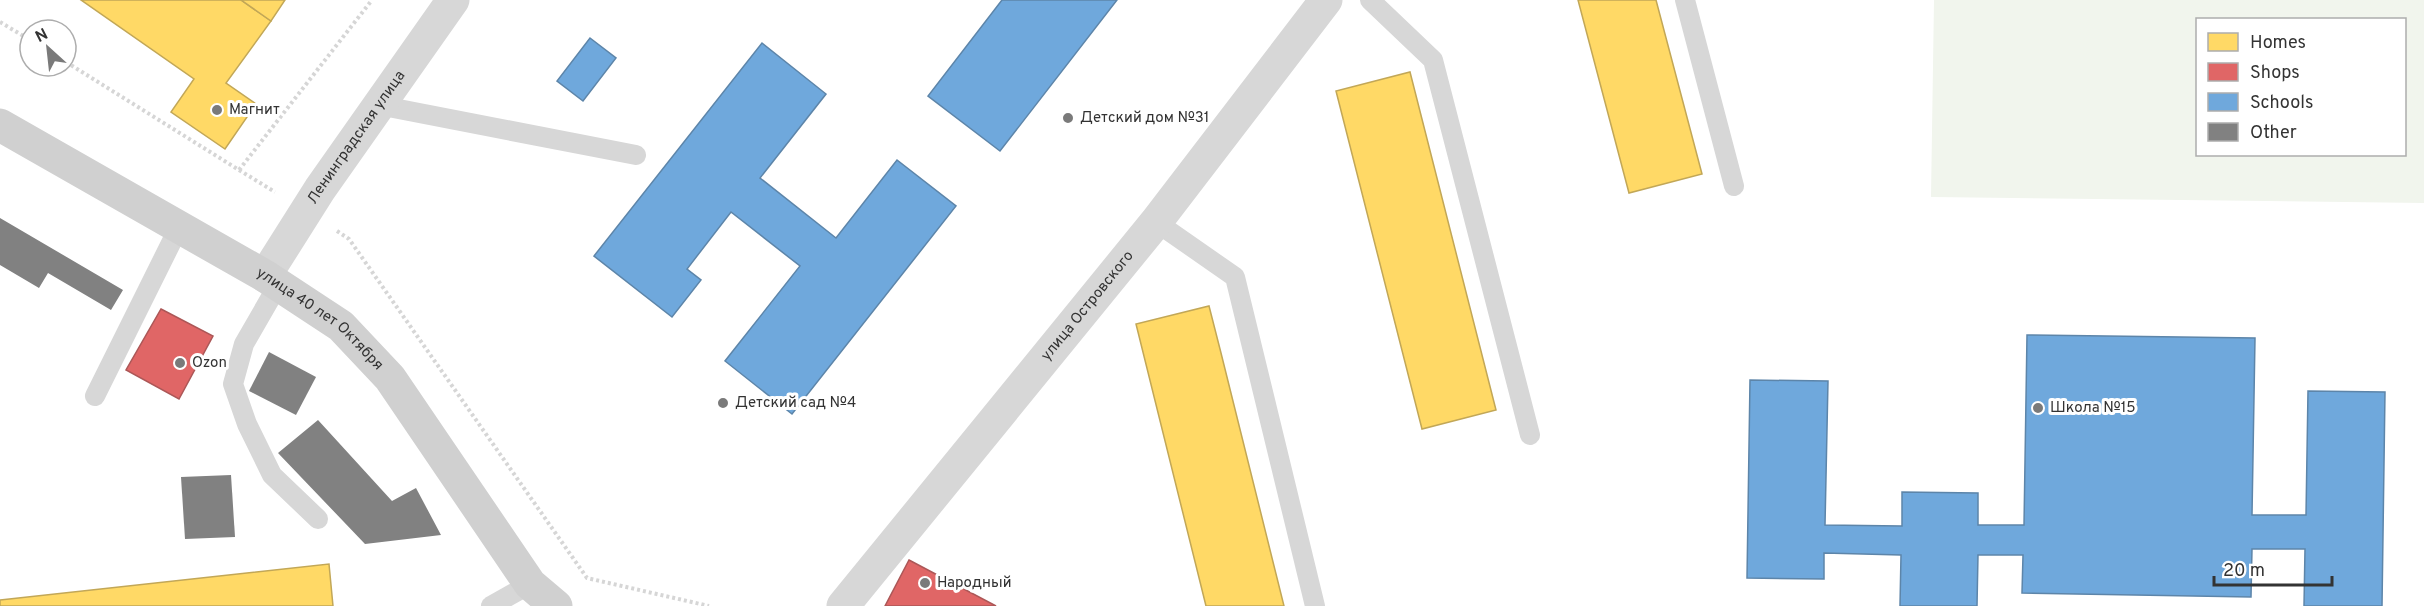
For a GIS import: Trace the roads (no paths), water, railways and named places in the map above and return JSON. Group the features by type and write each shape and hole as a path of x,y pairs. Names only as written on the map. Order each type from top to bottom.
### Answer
{"main road":[{"name":"улица 40 лет Октября","path":"0,125 272,280 341,326 390,378 530,584 556,606"}],"street":[{"name":"Ленинградская улица","path":"272,280 306,212 378,105 453,0"},
{"name":"улица Островского","path":"843,606 1156,222 1326,0"}],"lane":[{"path":"1370,0 1433,60 1530,435"},
{"path":"1685,0 1734,186"},
{"path":"378,105 636,154"},
{"path":"1156,222 1235,277 1315,606"},
{"path":"95,396 179,227"},
{"path":"272,280 243,344 233,384 247,424 272,475 318,519"},
{"path":"491,606 530,584"}],"place":[{"name":"Магнит","path":"217,110"},
{"name":"Детский дом №31","path":"1068,118"},
{"name":"Ozon","path":"180,363"},
{"name":"Детский сад №4","path":"723,403"},
{"name":"Школа №15","path":"2038,408"},
{"name":"Народный","path":"925,583"}]}
